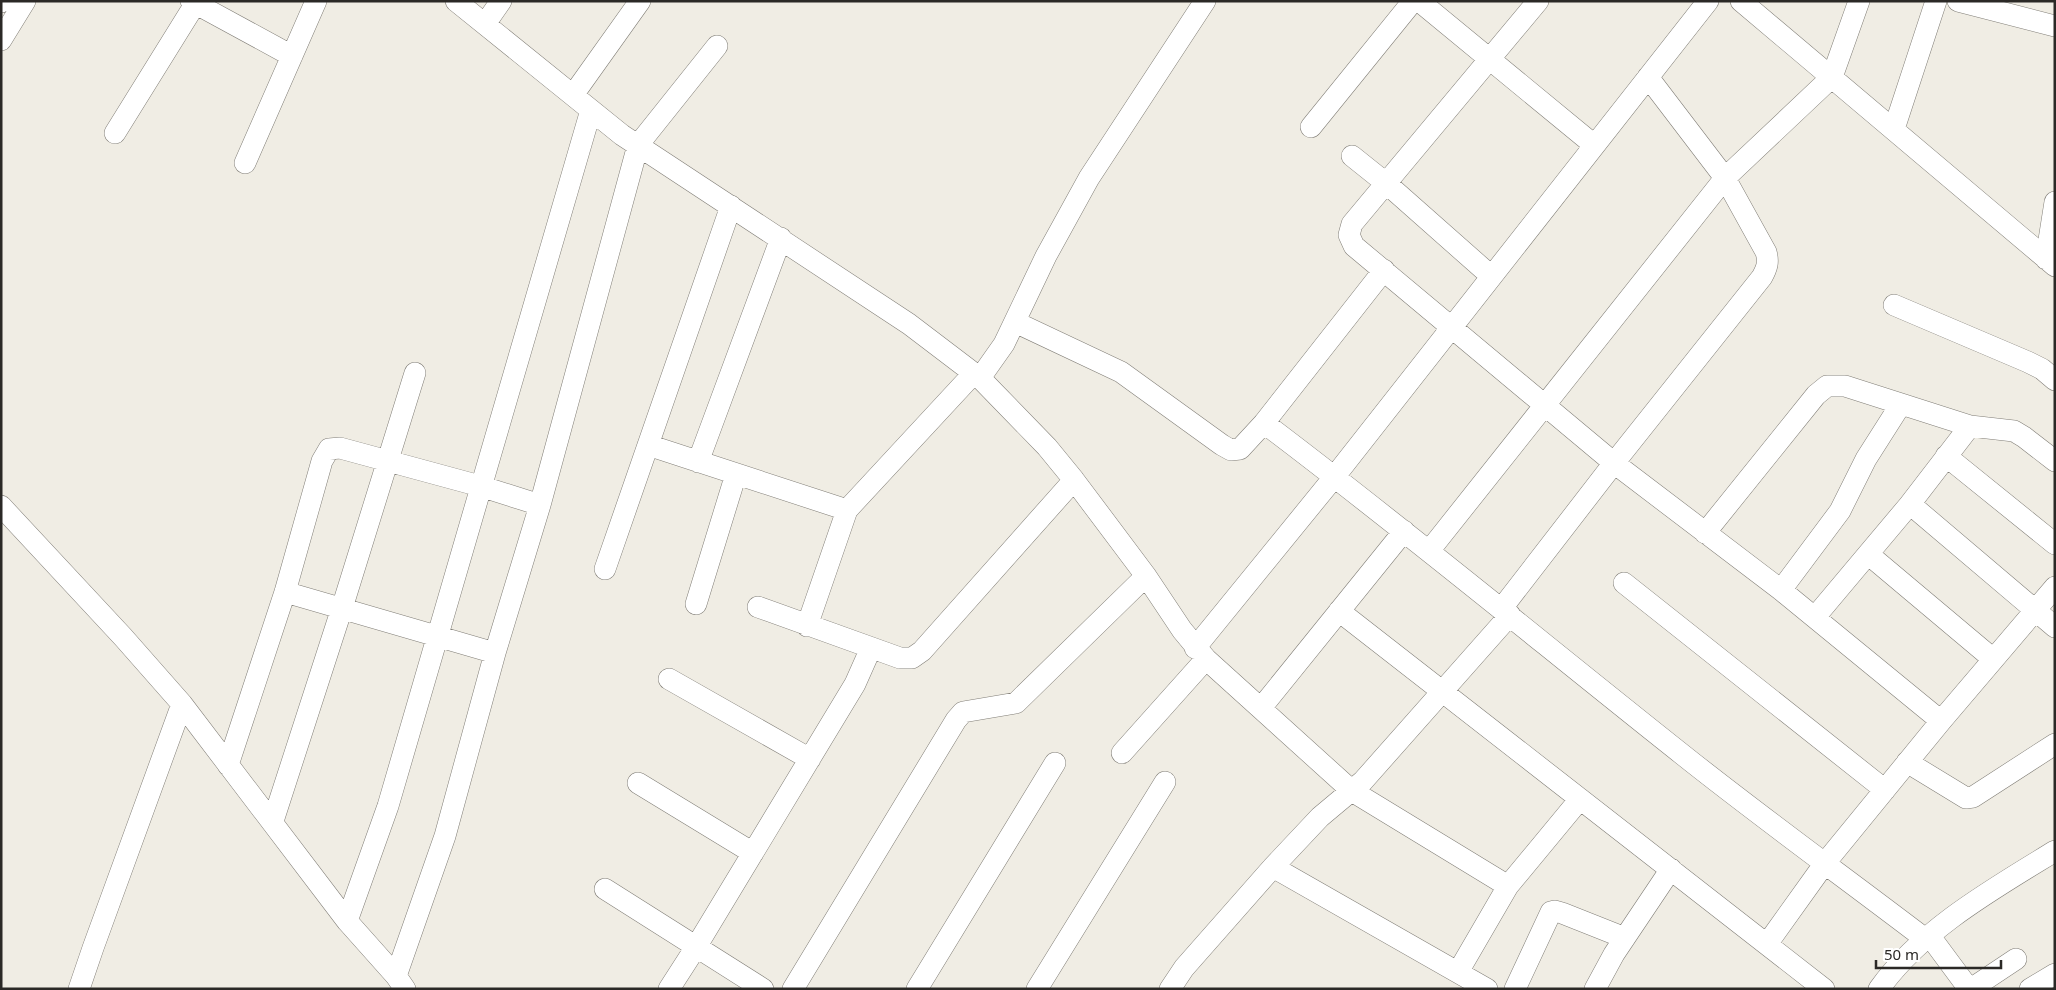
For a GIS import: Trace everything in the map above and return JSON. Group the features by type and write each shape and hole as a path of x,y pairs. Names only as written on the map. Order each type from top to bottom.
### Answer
{"street":[{"path":"1,40 25,1"},
{"path":"245,163 316,1"},
{"path":"456,1 590,110 638,145 909,324 977,376 1047,447 1074,480 1201,653 1352,791 1508,886"},
{"path":"485,24 501,1"},
{"path":"572,95 640,1"},
{"path":"806,626 847,510 977,376 1004,344 1046,256 1089,178 1205,1"},
{"path":"1311,128 1413,1"},
{"path":"1419,1 1594,145"},
{"path":"1538,1 1352,224 1348,235 1354,246 1614,463 1781,590 1941,721"},
{"path":"1122,752 1201,653 1335,476 1491,276 1708,1"},
{"path":"1429,551 1725,178 1832,77 1860,1"},
{"path":"1894,129 1936,1"},
{"path":"1958,1 2055,26"},
{"path":"115,133 194,2 292,56"},
{"path":"1751,5 1832,77 2050,262"},
{"path":"400,982 445,836 495,654 540,505 638,145 717,46"},
{"path":"1170,989 1184,968 1273,867 1320,818 1363,781 1442,691 1506,612 1614,463 1767,268 1766,252 1725,178 1648,77"},
{"path":"347,920 388,806 590,110"},
{"path":"1352,156 1387,184 1491,276"},
{"path":"2050,262 2055,202"},
{"path":"605,570 731,206"},
{"path":"698,462 780,238"},
{"path":"1015,322 1121,372 1222,445 1232,450 1240,449 1264,423 1384,270"},
{"path":"1894,305 2028,362 2042,369 2055,380"},
{"path":"273,821 415,373"},
{"path":"1705,533 1816,395 1827,386 1845,386 1970,426 2014,431 2055,461"},
{"path":"1781,590 1840,511 1866,459 1900,404"},
{"path":"1264,423 1335,476 1684,756 1825,863 1926,936 1970,989 2016,959"},
{"path":"1815,617 1910,504 1970,426"},
{"path":"648,445 847,510"},
{"path":"228,764 286,592 322,461 329,449 340,448 480,486 540,505"},
{"path":"1946,456 2055,544"},
{"path":"696,604 736,474"},
{"path":"758,608 900,658 912,658 922,651 1074,480"},
{"path":"1910,504 2055,627"},
{"path":"1,506 123,637 182,704 347,920 400,982"},
{"path":"1261,708 1404,531"},
{"path":"1868,554 1993,658"},
{"path":"793,989 956,720 963,712 1016,703 1146,576"},
{"path":"1624,583 1885,790"},
{"path":"1767,944 1825,863 1993,658 2055,587"},
{"path":"286,592 495,654"},
{"path":"1339,611 1824,989"},
{"path":"668,989 696,947 855,684 871,648"},
{"path":"670,679 810,759"},
{"path":"80,989 93,948 182,704"},
{"path":"1907,762 1959,796 1966,798 1973,797 2055,744"},
{"path":"917,989 1055,763"},
{"path":"1037,989 1165,782"},
{"path":"638,783 753,853"},
{"path":"1458,972 1508,886 1580,799"},
{"path":"1879,989 1895,966 1926,936 2011,878 2055,851"},
{"path":"1273,867 1487,989"},
{"path":"1595,989 1625,938 1671,869"},
{"path":"605,889 762,989"},
{"path":"1515,989 1551,912 1562,913 1625,938"},
{"path":"2030,989 2055,974"}]}
